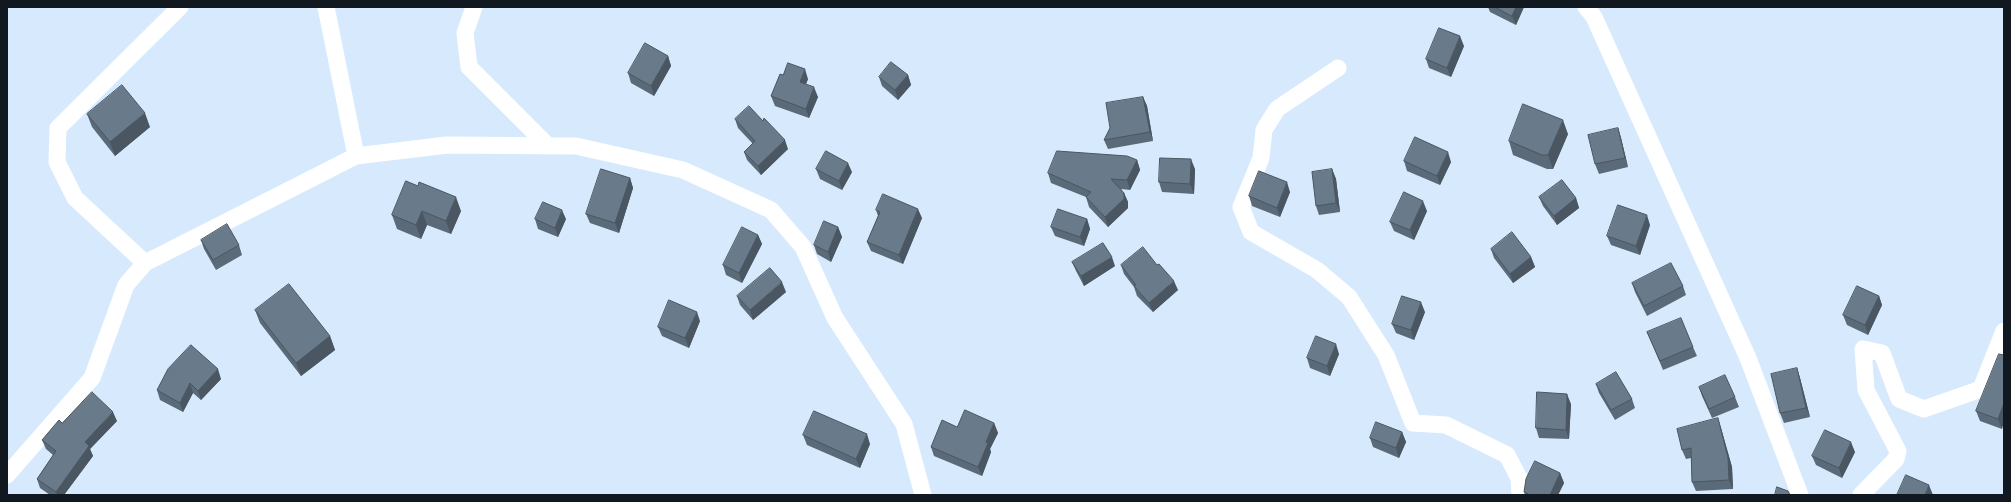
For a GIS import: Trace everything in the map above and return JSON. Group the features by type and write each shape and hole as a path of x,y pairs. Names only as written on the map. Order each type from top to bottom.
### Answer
{"street":[{"path":"145,263 74,198 57,162 58,128 180,7"},
{"path":"326,7 356,156"},
{"path":"474,7 465,33 469,67 547,145"},
{"path":"1586,7 1594,17 1748,358 1800,495"},
{"path":"1338,68 1276,110 1264,130 1261,158 1241,207 1251,232 1317,270 1349,296 1386,355 1414,424 1446,425 1507,455 1519,478 1520,495"},
{"path":"7,475 92,378 126,285 145,263 356,156 447,145 547,145 576,146 683,170 771,210 803,247 835,318 904,424 923,495"},
{"path":"1862,495 1896,459 1898,451 1866,390 1863,349 1882,353 1899,399 1924,409 1981,388 2004,331"}],"building":[{"path":"1495,7 1516,7 1512,16"},
{"path":"1439,28 1460,36 1447,68 1426,59"},
{"path":"645,43 668,56 651,86 628,73"},
{"path":"891,62 908,75 895,90 879,77"},
{"path":"788,63 805,69 800,82 814,87 806,109 771,96 780,74 783,75"},
{"path":"122,85 145,113 110,142 87,114"},
{"path":"1143,97 1150,132 1104,140 1110,128 1106,103"},
{"path":"1523,104 1563,120 1548,155 1542,155 1509,141"},
{"path":"749,106 763,121 764,118 785,140 758,166 744,152 755,141 735,119"},
{"path":"1618,128 1625,158 1595,164 1588,135"},
{"path":"1415,137 1448,152 1437,176 1404,161"},
{"path":"826,151 848,163 839,181 816,169"},
{"path":"1057,151 1127,156 1137,160 1127,180 1111,179 1124,193 1124,199 1105,217 1086,197 1091,192 1048,173"},
{"path":"1160,158 1191,159 1190,184 1159,182"},
{"path":"601,169 630,178 615,223 586,214"},
{"path":"1332,169 1336,203 1316,206 1312,172"},
{"path":"1259,171 1287,182 1277,208 1249,196"},
{"path":"1562,180 1576,198 1554,216 1539,197"},
{"path":"406,181 418,186 419,182 456,197 446,221 422,211 416,225 392,215"},
{"path":"1404,192 1423,201 1410,230 1390,222"},
{"path":"883,194 918,209 899,255 867,242 880,212 876,210"},
{"path":"543,202 562,210 555,228 535,219"},
{"path":"1618,205 1647,215 1636,246 1607,236"},
{"path":"1058,209 1087,219 1080,237 1051,227"},
{"path":"824,221 838,227 828,252 814,245"},
{"path":"227,224 239,245 213,260 201,240"},
{"path":"742,227 758,235 739,273 723,265"},
{"path":"1512,232 1531,257 1510,274 1491,249"},
{"path":"1103,243 1112,257 1081,276 1072,262"},
{"path":"1143,247 1157,265 1159,264 1174,281 1149,303 1134,286 1136,285 1121,265"},
{"path":"1671,263 1683,286 1644,306 1632,283"},
{"path":"770,268 782,282 750,310 737,296"},
{"path":"289,284 330,336 296,363 255,310"},
{"path":"1857,286 1879,296 1865,325 1843,315"},
{"path":"1402,296 1421,302 1411,330 1392,324"},
{"path":"669,300 697,312 685,338 658,327"},
{"path":"1681,318 1693,347 1660,361 1647,332"},
{"path":"1316,336 1336,344 1327,366 1307,358"},
{"path":"191,345 218,369 198,391 190,383 180,403 157,390 168,369"},
{"path":"1999,354 2004,355 2004,403 1998,419 1976,411"},
{"path":"1797,368 1806,408 1780,413 1771,374"},
{"path":"1616,372 1632,399 1611,410 1596,384"},
{"path":"1725,375 1735,397 1709,409 1699,387"},
{"path":"92,392 113,412 85,442 89,446 56,492 37,479 56,451 42,440 59,420 62,423"},
{"path":"1537,392 1567,394 1566,430 1536,428"},
{"path":"965,410 994,423 978,467 931,447 942,420 957,427"},
{"path":"814,411 867,434 856,459 803,435"},
{"path":"1718,418 1728,458 1729,480 1692,482 1691,448 1682,450 1677,429"},
{"path":"1376,422 1402,432 1396,448 1370,438"},
{"path":"1825,430 1851,442 1839,468 1812,456"},
{"path":"1535,461 1560,473 1550,495 1530,495 1524,492 1526,479"},
{"path":"1906,475 1929,485 1925,495 1897,495"},
{"path":"1777,487 1788,491 1790,495 1775,495"}]}
